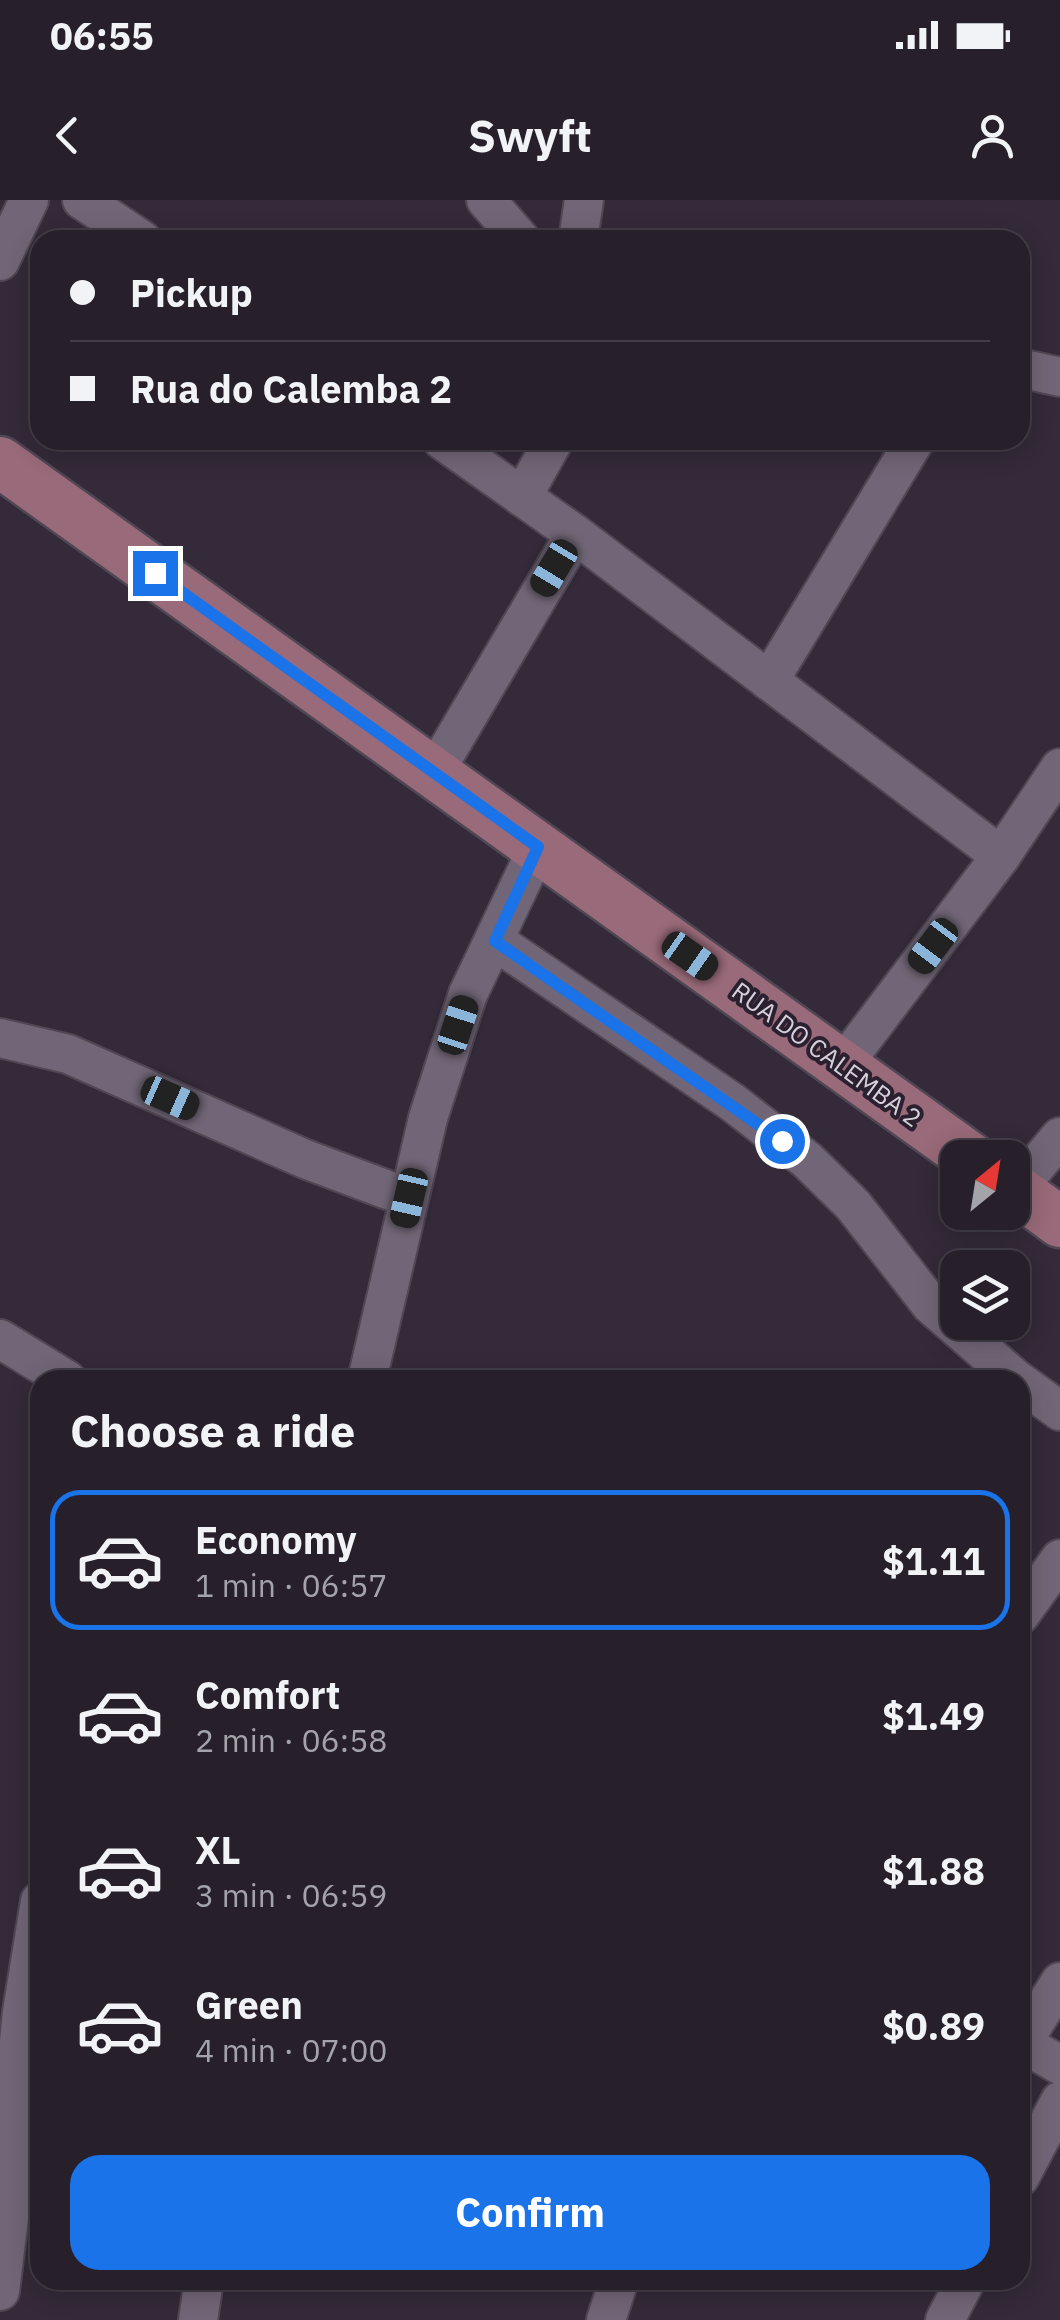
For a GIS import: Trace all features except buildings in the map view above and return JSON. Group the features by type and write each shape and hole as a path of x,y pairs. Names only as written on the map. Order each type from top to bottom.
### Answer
{"main road":[{"name":"RUA DO CALEMBA 2","path":"0,462 945,1140"},
{"path":"1030,1200 1060,1222"}],"street":[{"path":"0,261 29,200"},
{"path":"82,200 127,230"},
{"path":"486,200 512,230"},
{"path":"580,230 584,200"},
{"path":"1030,370 1060,377"},
{"path":"456,450 574,534 1000,856"},
{"path":"522,497 548,450"},
{"path":"769,681 909,450"},
{"path":"434,773 574,534"},
{"path":"842,1066 1000,856 1060,768"},
{"path":"369,1370 428,1118 468,994 538,847"},
{"path":"495,941 808,1160 853,1204 931,1305 1005,1370"},
{"path":"0,1038 68,1054 305,1159 409,1198"},
{"path":"1030,1171 1060,1138"},
{"path":"0,1339 51,1370"},
{"path":"1030,1390 1060,1411"},
{"path":"1030,1602 1060,1559"},
{"path":"1030,2029 1060,1982"},
{"path":"0,2292 30,2002"},
{"path":"1030,2048 1060,2064"},
{"path":"1030,2158 1060,2101"},
{"path":"198,2320 202,2290"},
{"path":"606,2320 616,2290"},
{"path":"945,2320 961,2290"}],"route":[{"path":"155,573 538,847 495,941 732,1102 782,1141"}]}
